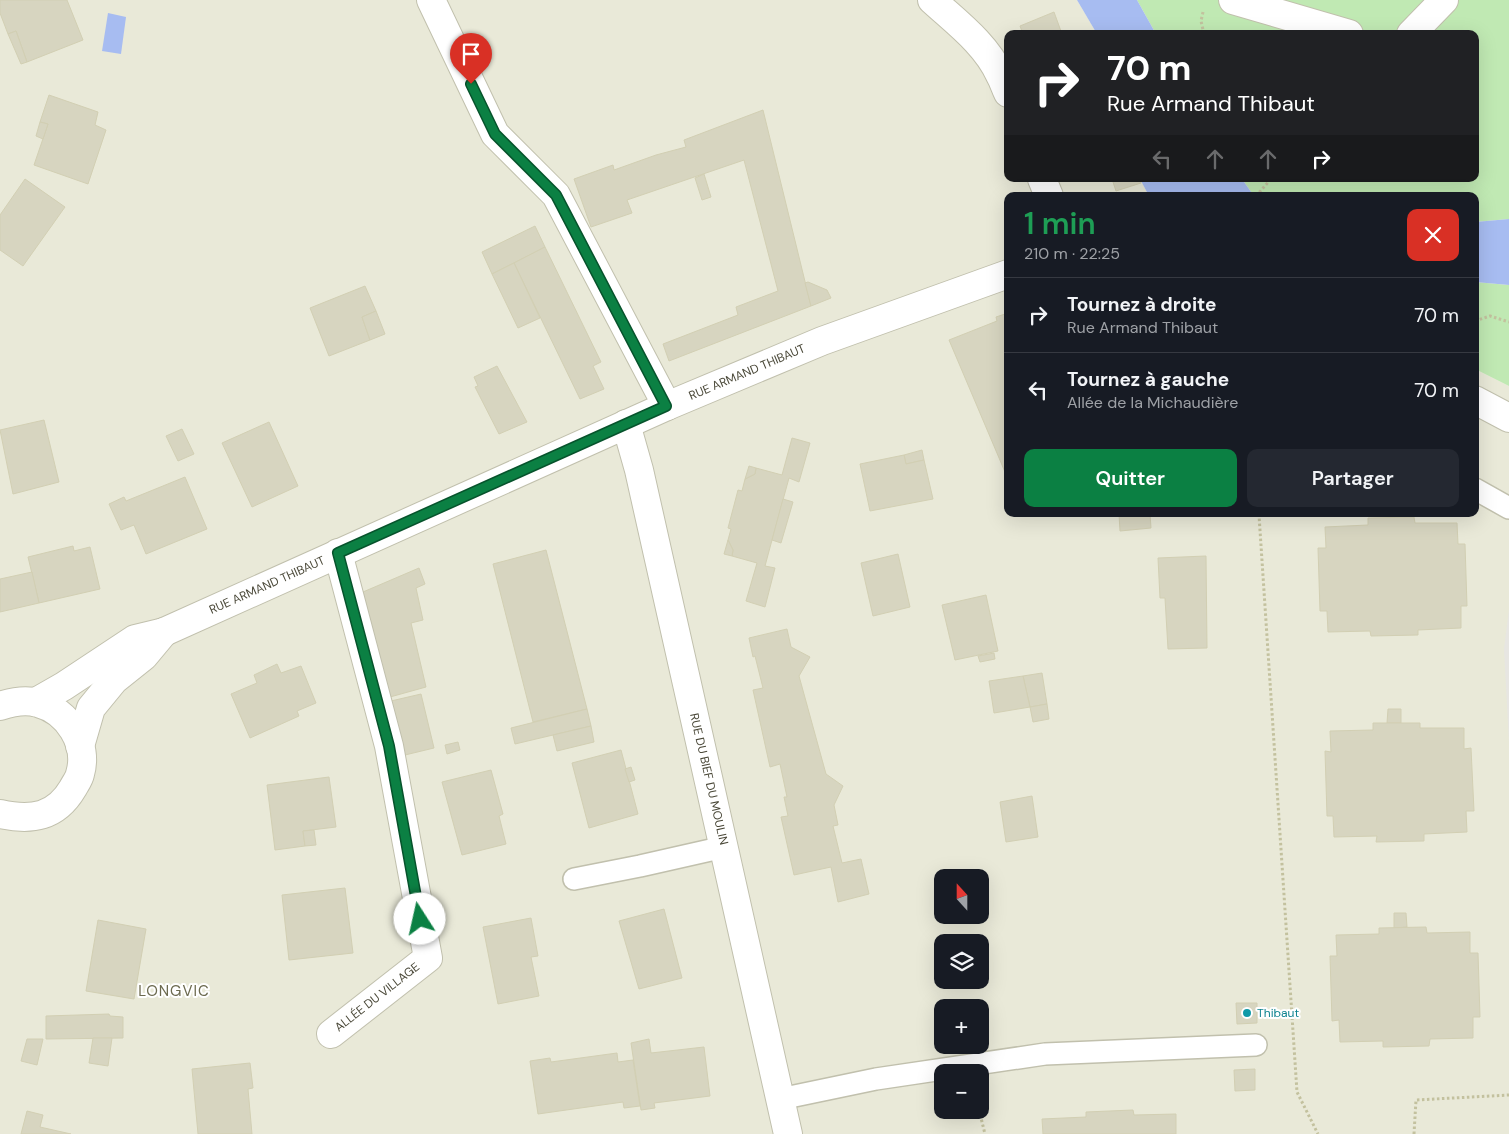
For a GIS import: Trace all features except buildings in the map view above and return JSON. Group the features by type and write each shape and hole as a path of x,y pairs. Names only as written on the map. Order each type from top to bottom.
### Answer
{"street":[{"path":"431,0 495,134 556,195 666,406"},
{"path":"932,0 974,39 987,54 1004,84"},
{"path":"1415,30 1444,0"},
{"path":"1242,1 1335,30"},
{"name":"RUE ARMAND THIBAUT","path":"36,702 64,686 135,639 164,632 666,406 822,341 1004,275"},
{"path":"1479,402 1509,418"},
{"name":"RUE DU BIEF DU MOULIN","path":"626,424 642,479 788,1134"},
{"name":"ALLÉE DU VILLAGE","path":"331,1034 428,958 389,746 338,553"},
{"name":"RUE ARMAND THIBAUT","path":"80,746 91,708 114,680 144,656 164,632"},
{"path":"0,706 16,701 36,702 49,707 66,718 77,735 82,754 80,775 66,800 49,812 30,817 0,814"}],"lane":[{"path":"1479,491 1509,508"},
{"path":"574,879 724,847"},
{"path":"780,1099 876,1079 1045,1054 1256,1046"}],"path":[{"path":"1260,192 1269,182"},
{"path":"1479,320 1490,316 1509,322"},
{"path":"1259,517 1298,1092 1318,1134"},
{"path":"1414,1134 1416,1100 1509,1095"},
{"path":"981,1119 985,1134"}],"shaded area":[{"path":"0,0 1077,0 1095,30 1004,30 1004,182 1142,182 1147,192 1004,192 1004,517 1479,517 1479,371 1509,386 1509,1134 0,1134"},
{"path":"1509,610 1509,742 1504,649"}],"green space":[{"path":"1137,0 1509,0 1509,219 1479,222 1479,192 1251,192 1244,182 1479,182 1479,30 1154,30"},
{"path":"1479,282 1509,285 1509,386 1479,371"}],"water":[{"path":"1077,0 1137,0 1154,30 1095,30"},
{"path":"108,13 126,17 121,54 102,51"},
{"path":"1142,182 1244,182 1251,192 1147,192"},
{"path":"1509,219 1509,285 1479,282 1479,222"}],"place":[{"name":"Thibaut","path":"1247,1013"}],"district":[{"name":"LONGVIC","path":"174,991"}],"route":[{"path":"420,919 389,746 338,553 666,406 556,195 495,134 471,84"}]}
